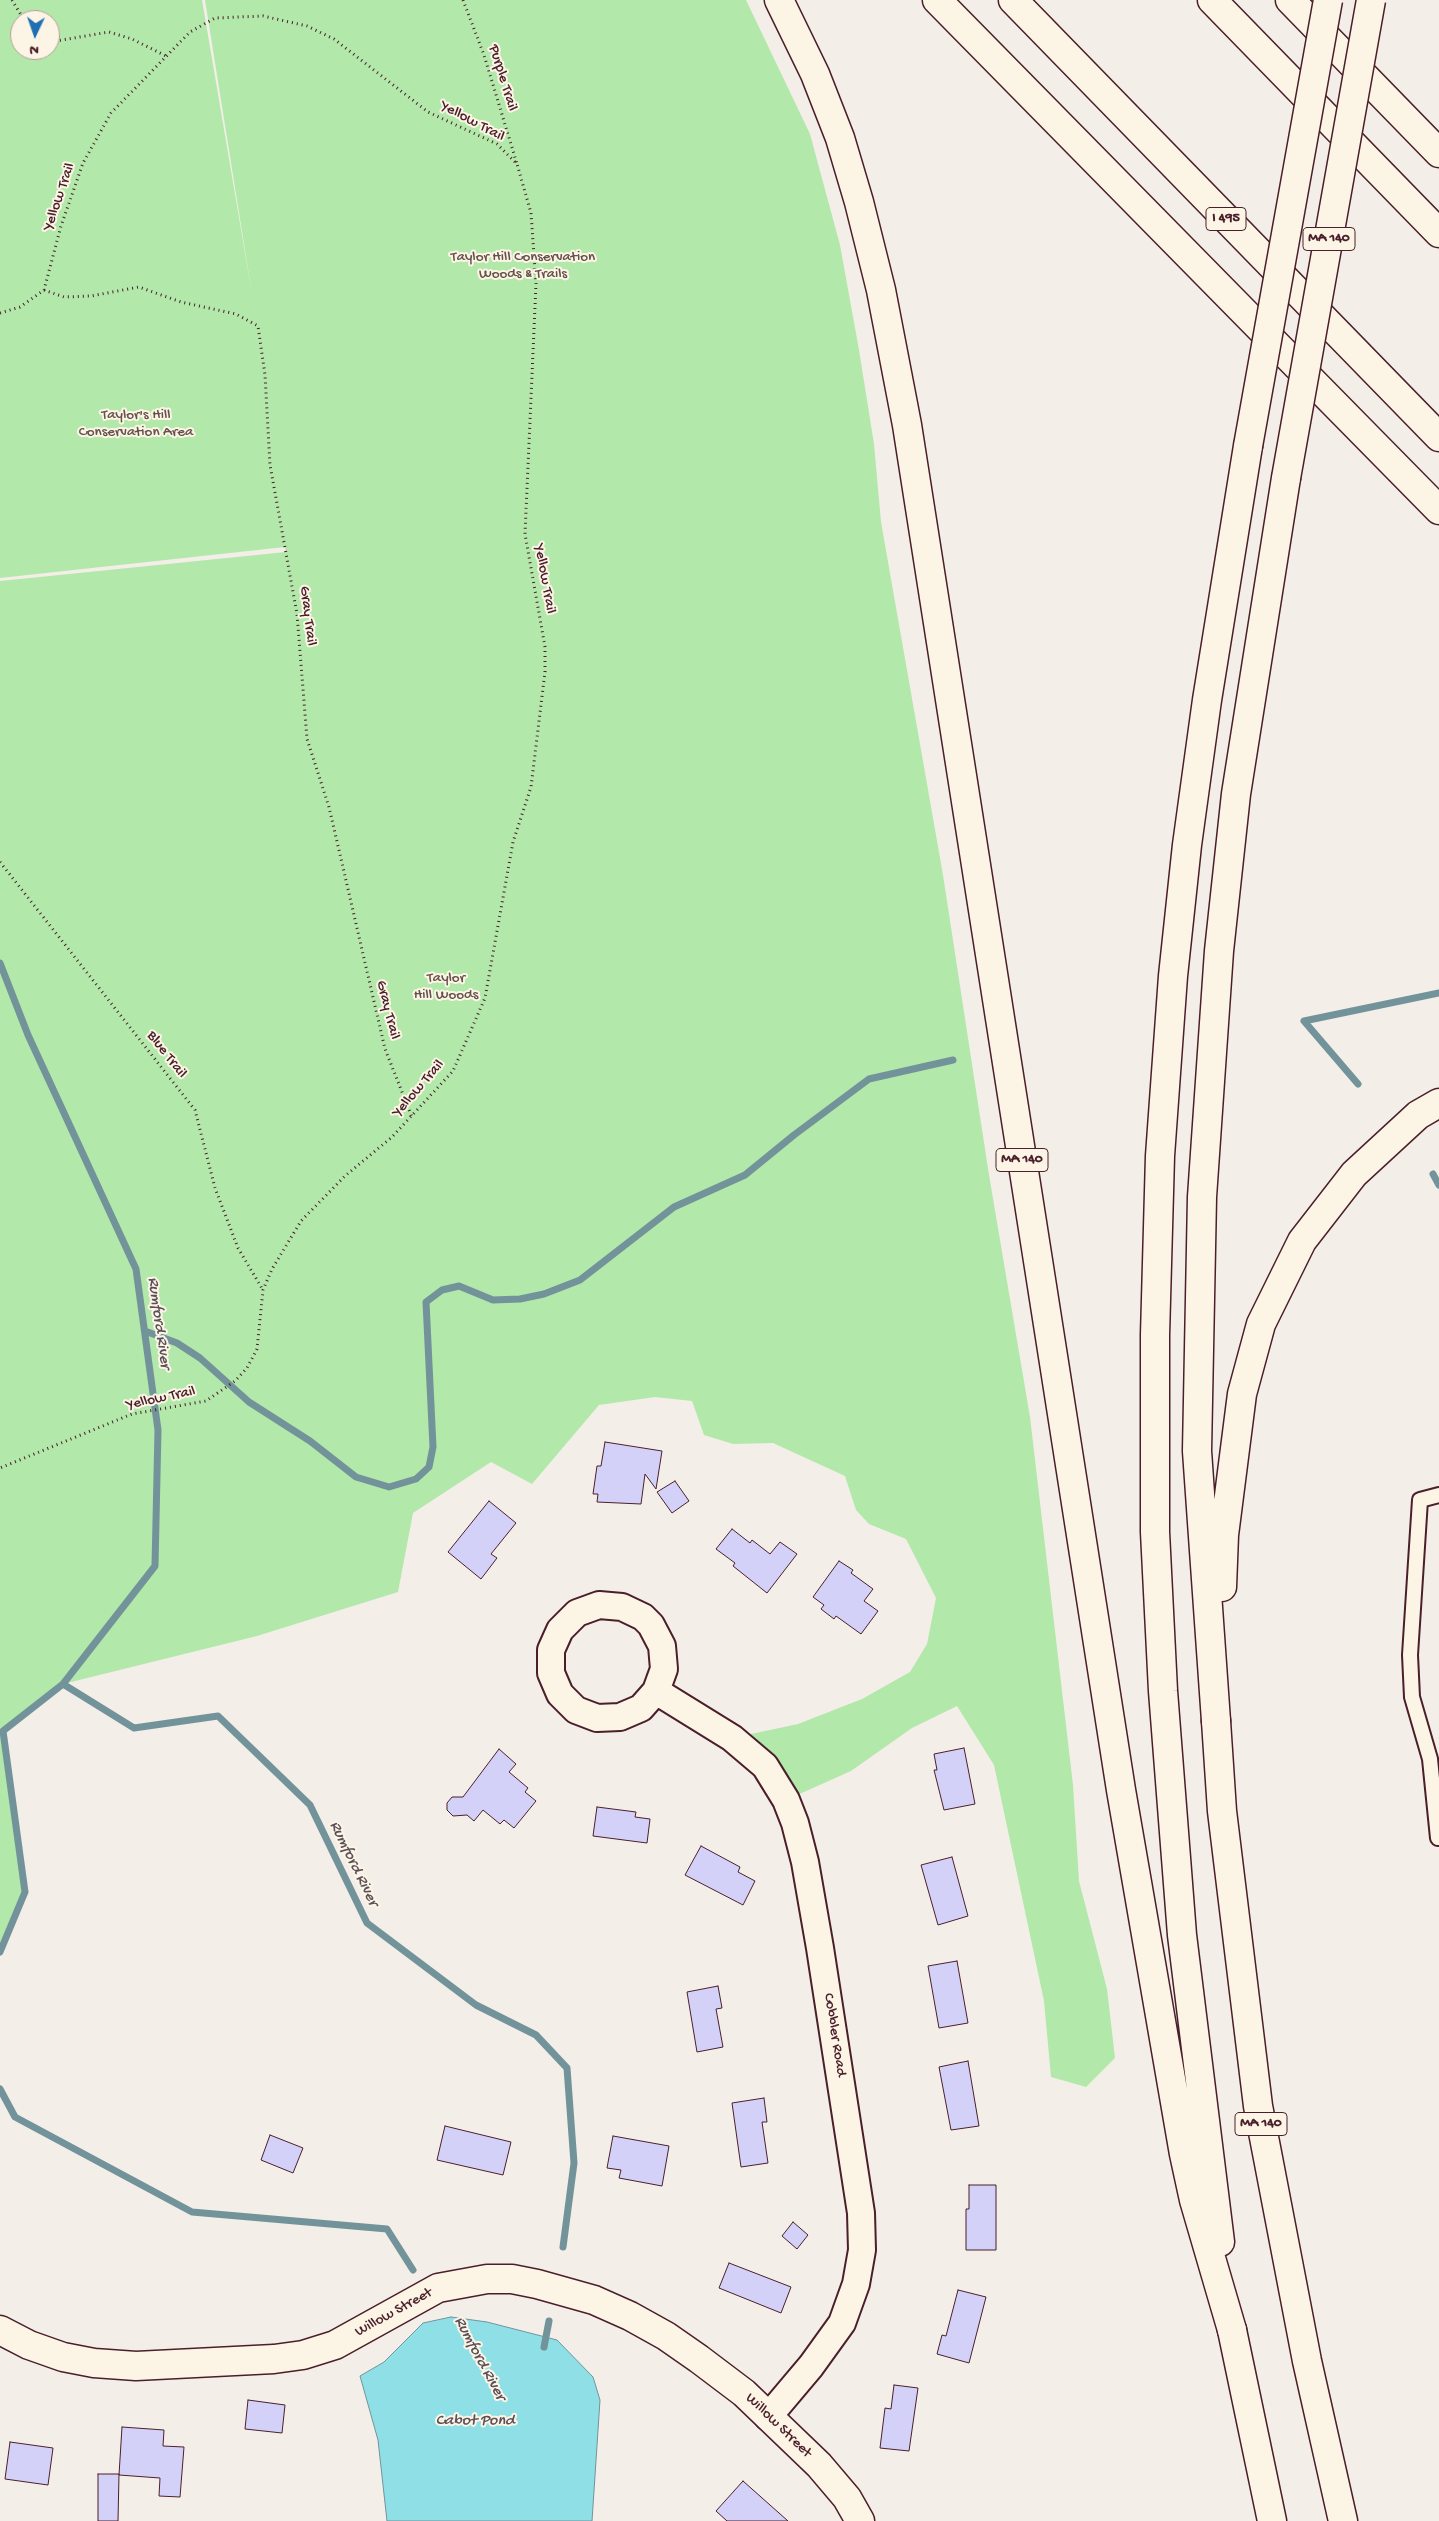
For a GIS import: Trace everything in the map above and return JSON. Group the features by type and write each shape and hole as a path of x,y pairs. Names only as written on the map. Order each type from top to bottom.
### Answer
{"main road":[{"name":"MA 140","path":"779,0 815,74 840,138 859,202 881,290 907,425 1121,1790 1182,2144 1194,2200 1232,2330 1272,2521"},
{"path":"937,0 1439,510"},
{"name":"I 495","path":"1013,0 1439,437"},
{"path":"1212,0 1439,233"},
{"path":"1290,0 1439,153"},
{"path":"1232,2330 1182,1936 1162,1691 1155,1532 1155,1335 1160,1156 1174,966 1187,845 1207,700 1248,446 1328,0"},
{"name":"MA 140","path":"1343,2521 1307,2361 1258,2106 1222,1811 1197,1451 1202,1197 1219,951 1236,794 1286,478 1371,0"},
{"path":"1216,1721 1224,1535 1242,1394 1261,1324 1302,1241 1354,1174 1418,1115 1439,1103"},
{"name":"Willow Street","path":"0,2330 29,2345 54,2354 94,2363 154,2365 274,2359 303,2355 335,2345 438,2288 487,2279 512,2279 564,2290 594,2300 666,2336 744,2393 819,2465 847,2498 860,2521"}],"street":[{"path":"598,1605 622,1607 643,1617 658,1635 662,1646 664,1669 656,1691 641,1708 620,1717 597,1718 576,1710 560,1694 551,1673 551,1650 560,1630 577,1613 598,1605"},
{"name":"Cobbler Road","path":"656,1691 732,1738 766,1766 786,1800 795,1823 805,1862 861,2213 862,2250 856,2284 842,2323 811,2366 768,2417"}],"lane":[{"path":"1439,1495 1420,1500 1410,1655 1412,1697 1430,1759 1439,1840"}],"path":[{"name":"Purple Trail","path":"463,0 484,55 517,164"},
{"name":"Yellow Trail","path":"0,1468 132,1414 206,1401 235,1381 247,1368 257,1349 263,1290 277,1261 302,1221 345,1176 412,1117 453,1070 485,998 513,842 531,787 545,672 545,647 525,534 536,284 531,213 517,164 497,144 428,112 334,39 307,26 263,16 215,18 190,32 111,113 83,164 61,226 44,290"},
{"path":"60,40 109,32 132,39 166,56"},
{"name":"Gray Trail","path":"44,290 64,297 82,297 139,287 182,302 236,314 258,326 265,375 270,464 297,614 307,739 329,807 385,1049 412,1117"},
{"path":"0,313 20,307 44,290"},
{"name":"Blue Trail","path":"0,862 195,1110 218,1197 238,1248 263,1290"}],"green space":[{"name":"Taylor Hill Woods","path":"0,0 202,0 252,294 205,0 746,0 810,134 840,245 859,350 874,444 881,522 943,875 989,1175 1030,1417 1073,1785 1079,1881 1107,1989 1115,2058 1086,2087 1051,2077 1044,2001 994,1765 957,1706 912,1728 851,1771 786,1800 732,1738 798,1724 862,1699 910,1672 927,1644 936,1598 906,1539 869,1524 856,1510 845,1476 773,1443 733,1444 704,1435 692,1401 655,1397 599,1405 532,1484 491,1462 413,1513 398,1592 257,1636 63,1684 3,1731 25,1892 0,1952 0,581 286,552 285,547 0,578"}],"water":[{"name":"Cabot Pond","path":"451,2317 487,2322 557,2340 593,2377 600,2400 592,2521 387,2521 378,2440 360,2376 384,2362 423,2323"}],"building":[{"path":"605,1442 662,1451 656,1489 645,1474 641,1504 597,1502 598,1494 593,1494 597,1466 601,1466"},
{"path":"675,1481 689,1501 672,1513 657,1492"},
{"path":"489,1501 516,1523 491,1554 497,1558 481,1579 448,1552"},
{"path":"732,1529 750,1543 752,1540 770,1554 780,1542 797,1554 767,1593 733,1566 735,1563 716,1549"},
{"path":"839,1561 853,1570 851,1573 873,1589 864,1601 878,1611 861,1634 836,1616 834,1619 821,1609 824,1605 813,1597"},
{"path":"964,1748 975,1804 944,1810 934,1770 937,1770 934,1754"},
{"path":"499,1749 516,1764 509,1772 528,1788 525,1792 536,1801 514,1828 504,1820 500,1824 483,1810 474,1821 467,1815 453,1816 447,1810 447,1803 452,1797 463,1797"},
{"path":"597,1807 636,1812 635,1817 650,1819 647,1843 593,1836"},
{"path":"701,1846 740,1867 738,1872 755,1881 743,1905 685,1875"},
{"path":"952,1857 968,1916 938,1925 921,1865"},
{"path":"957,1961 968,2023 939,2028 928,1966"},
{"path":"718,1986 722,2008 716,2009 723,2047 697,2052 687,1992"},
{"path":"968,2061 979,2126 951,2130 939,2067"},
{"path":"764,2098 767,2122 762,2122 768,2163 741,2167 732,2103"},
{"path":"445,2126 511,2142 503,2175 437,2160"},
{"path":"270,2135 303,2148 293,2173 261,2160"},
{"path":"613,2136 669,2146 662,2186 619,2178 621,2170 607,2168"},
{"path":"969,2185 996,2185 996,2250 966,2250 966,2209 969,2209"},
{"path":"793,2222 808,2235 797,2249 782,2236"},
{"path":"729,2263 791,2287 781,2313 719,2288"},
{"path":"958,2290 986,2297 969,2363 937,2354 942,2335 946,2336"},
{"path":"894,2385 918,2388 909,2451 880,2448 885,2408 891,2409"},
{"path":"248,2400 285,2405 282,2433 245,2429"},
{"path":"122,2427 164,2430 163,2446 184,2447 180,2497 159,2496 160,2478 119,2475"},
{"path":"10,2442 53,2448 48,2485 5,2479"},
{"path":"98,2474 119,2474 118,2521 98,2521"},
{"path":"743,2481 788,2521 727,2521 716,2511"}],"waterway":[{"name":"Rumford River","path":"0,963 28,1035 136,1269 158,1430 155,1566 63,1684 3,1731 25,1892 0,1952"},
{"path":"1358,1084 1304,1021 1439,993"},
{"path":"145,1331 177,1343 200,1358 249,1402 310,1441 356,1477 389,1487 416,1479 429,1467 433,1447 426,1302 442,1290 459,1286 493,1300 520,1299 544,1294 580,1280 674,1207 745,1175 794,1135 869,1079 953,1060"},
{"path":"1433,1174 1439,1185"},
{"name":"Rumford River","path":"63,1684 134,1728 218,1716 310,1805 367,1923 476,2005 536,2035 567,2068 574,2163 563,2247"},
{"name":"Rumford River","path":"0,2089 15,2117 192,2212 387,2229 413,2270"},
{"name":"Rumford River","path":"544,2347 549,2321"}],"park label":[{"name":"Taylor Hill Conservation Woods & Trails","path":"523,266"},
{"name":"Taylor's Hill Conservation Area","path":"136,424"}]}
